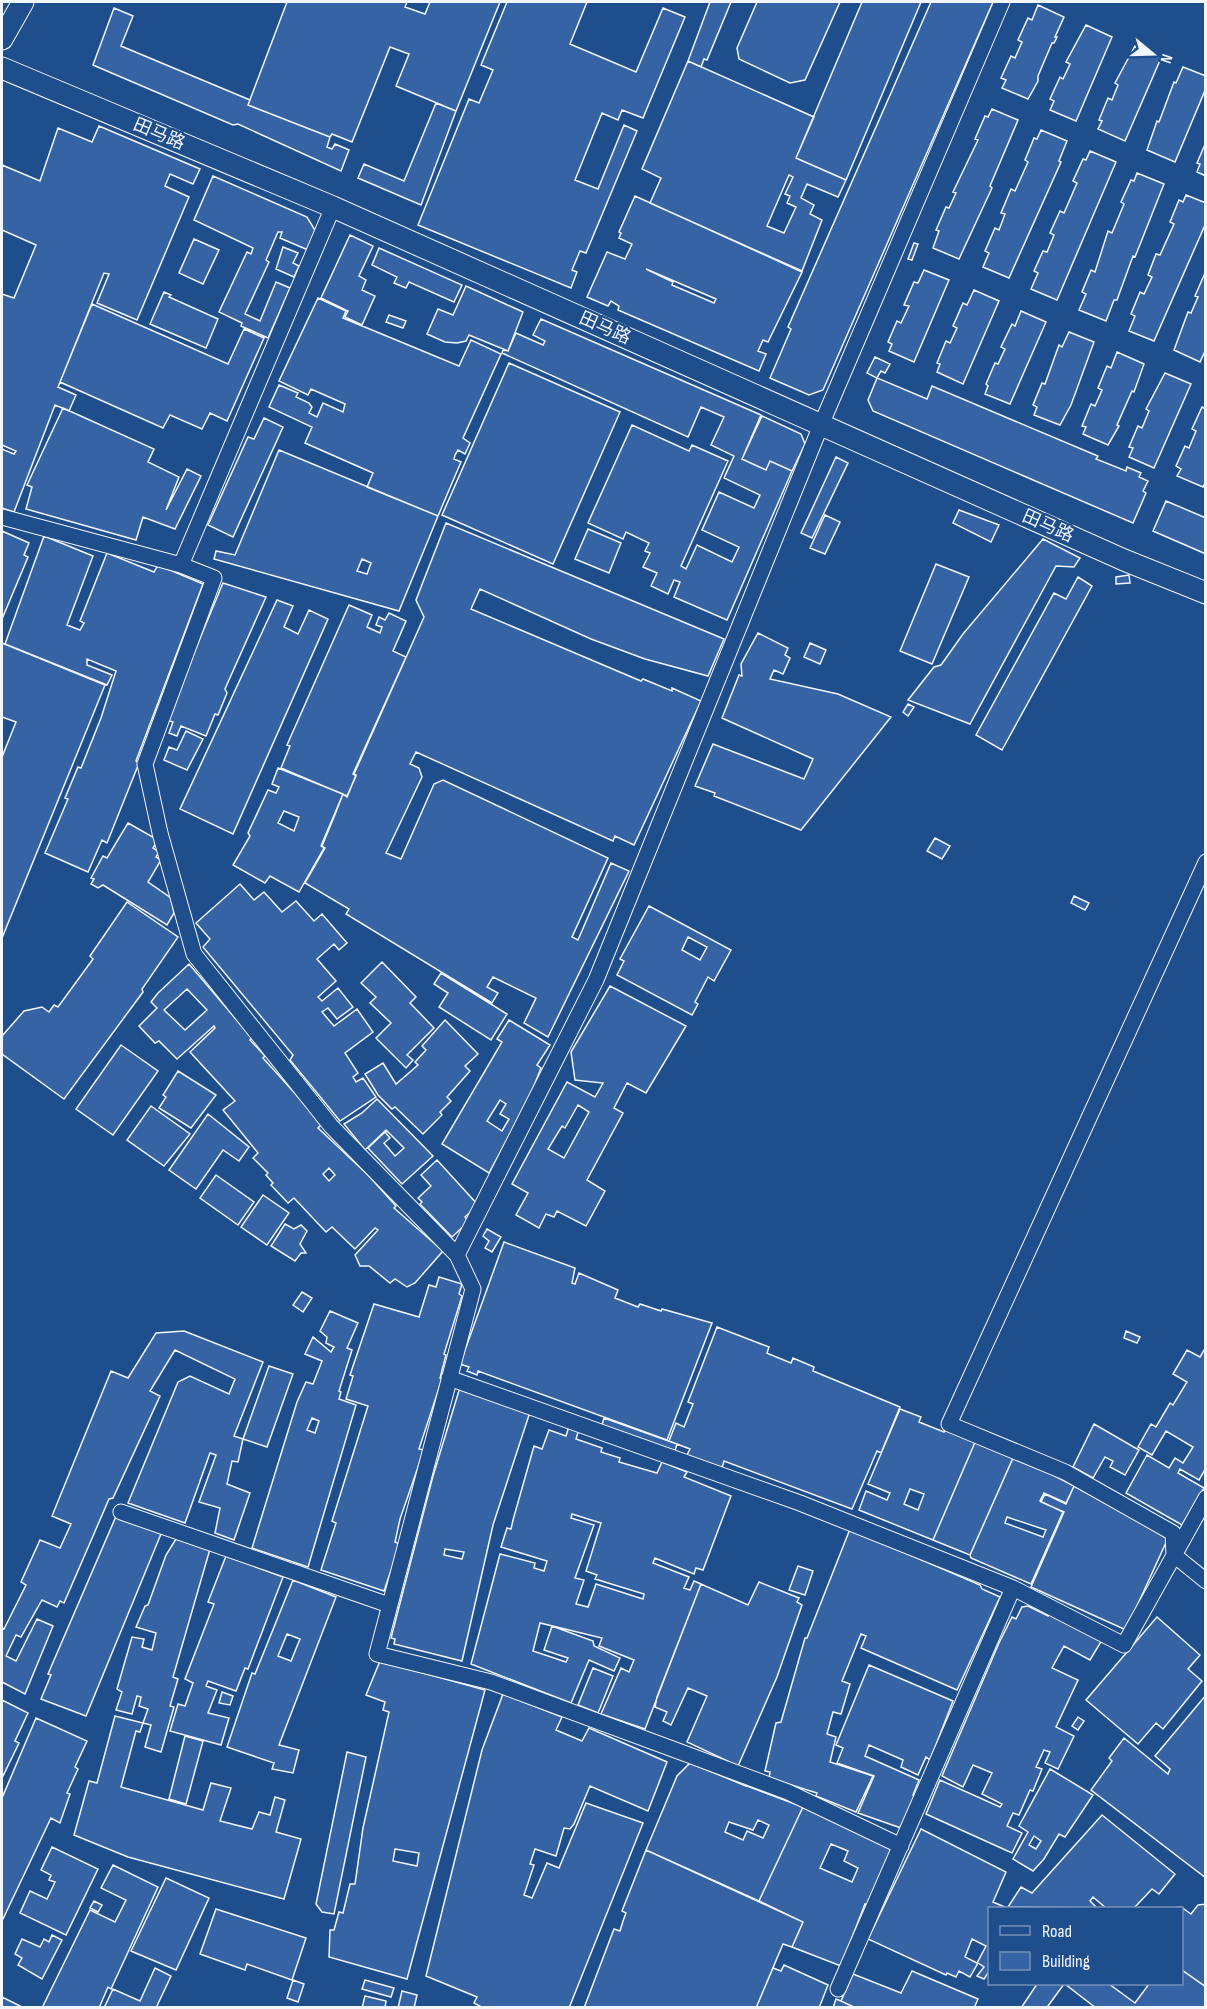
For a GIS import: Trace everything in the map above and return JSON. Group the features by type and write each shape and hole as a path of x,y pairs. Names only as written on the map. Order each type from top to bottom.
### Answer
{"street":[{"path":"2,39 23,2"},
{"path":"457,1255 596,980 821,424 1002,2"},
{"name":"田马路","path":"2,68 333,207 1124,560 1206,593"},
{"path":"181,565 333,207"},
{"path":"2,517 181,565 214,578 145,764 160,833 194,954 331,1126 457,1255 472,1289 377,1654 491,1682 788,1792 901,1846"},
{"path":"1206,862 949,1424 1065,1472 1173,1533 1174,1555 1206,1581"},
{"path":"449,1378 800,1503 1013,1588 1124,1645 1206,1498"},
{"path":"121,1512 389,1605"},
{"path":"838,1989 1013,1588"}],"building":[{"path":"287,2 407,2 405,7 425,14 430,2 500,2 456,111 396,86 409,54 390,47 352,142 332,134 330,137 248,105"},
{"path":"507,2 587,2 570,44 636,72 663,8 685,17 643,118 622,110 618,120 602,113 575,180 598,189 624,125 637,131 586,253 580,251 572,270 577,272 571,288 418,225 469,99 479,103 493,70 481,65"},
{"path":"710,2 731,2 707,60 704,59 701,67 688,61"},
{"path":"757,2 840,2 805,80 790,83 739,59 737,48"},
{"path":"862,2 921,2 846,180 796,158"},
{"path":"931,2 993,2 823,390 809,395 770,378 791,329 788,327"},
{"path":"1038,5 1064,17 1038,76 1038,81 1028,99 1002,88 1006,80 1001,78 1011,56 1015,58 1022,42 1018,40 1028,18 1032,20"},
{"path":"114,8 133,16 121,46 250,100 248,105 330,137 327,147 332,149 335,144 349,150 341,171 238,124 233,125 93,65"},
{"path":"1086,25 1112,37 1076,121 1050,110 1054,101 1050,99 1060,77 1063,79 1070,64 1066,62"},
{"path":"1135,46 1161,58 1125,141 1098,129 1102,121 1099,120 1108,98 1112,100 1118,85 1115,83"},
{"path":"688,61 814,117 796,158 846,180 838,197 807,184 801,198 814,205 810,214 822,220 802,271 650,203 661,178 642,169","holes":["789,175 793,177 785,194 790,196 787,203 796,207 784,233 767,226"]},
{"path":"1183,67 1206,76 1206,88 1175,162 1147,150 1157,121 1159,122 1174,82 1176,83"},
{"path":"436,103 456,111 421,205 358,178 364,164 404,181"},
{"path":"992,109 1018,120 990,186 992,188 959,259 933,248 939,231 936,230 946,207 949,208 956,193 953,192 978,140 975,139 985,116 988,117"},
{"path":"99,126 200,169 193,184 170,174 165,186 189,197 137,320 97,303 109,274 104,273 58,387 76,395 69,411 55,405 14,512 2,508 2,449 14,454 16,451 2,445 2,294 14,298 36,245 2,230 2,165 40,181 58,128 92,142"},
{"path":"1041,130 1067,141 1059,161 1061,162 1009,278 983,267 989,253 985,251 995,228 999,230 1005,214 1001,213 1011,189 1015,191 1028,162 1025,160 1034,138 1037,139"},
{"path":"1206,142 1206,176 1197,172 1200,164 1197,163"},
{"path":"1090,151 1116,162 1057,300 1031,289 1038,273 1034,271 1043,251 1047,252 1054,235 1050,233 1060,211 1064,213 1077,183 1073,181 1083,159 1086,160"},
{"path":"1137,173 1164,184 1117,300 1114,300 1106,321 1079,310 1086,294 1082,292 1091,270 1095,272 1108,231 1112,233 1124,204 1121,202 1131,180 1134,181"},
{"path":"213,176 307,217 316,232 308,250 280,238 282,232 278,232 266,260 269,262 245,314 260,321 276,282 290,288 268,338 241,326 242,323 219,312 247,252 251,254 253,248 194,220"},
{"path":"1186,195 1206,203 1205,225 1154,341 1129,331 1135,316 1131,314 1140,292 1144,294 1152,277 1148,275 1156,254 1160,255 1174,224 1170,222 1179,200 1183,202"},
{"path":"635,196 802,272 768,342 763,340 758,351 766,354 759,371 618,310 619,306 611,301 608,306 587,297 607,252 625,259 632,244 619,238 621,233 619,232","holes":["646,269 716,299 714,303 672,285 673,282"]},
{"path":"350,235 373,246 359,276 366,280 362,290 375,296 362,325 345,317 348,311 321,298"},
{"path":"194,239 219,250 203,284 179,273"},
{"path":"914,243 918,244 912,260 908,259"},
{"path":"283,247 298,253 293,263 299,266 294,277 276,269"},
{"path":"379,248 462,285 454,302 409,282 406,288 394,283 397,277 372,265"},
{"path":"924,270 949,280 914,362 889,351 892,344 888,342 897,321 901,323 909,306 904,305 914,282 918,283"},
{"path":"1205,273 1206,349 1200,362 1174,350 1188,312 1191,313 1198,297 1195,296"},
{"path":"466,286 523,312 508,351 469,335 466,341 457,343 445,342 427,334 438,309 453,315"},
{"path":"974,290 999,301 963,384 937,372 940,364 937,363 946,341 950,343 957,328 953,326 963,303 967,305"},
{"path":"164,292 171,295 169,297 218,319 206,348 150,324"},
{"path":"318,298 346,311 343,318 459,366 471,340 501,354 463,438 470,443 465,454 458,450 455,455 454,459 461,462 438,516 367,487 373,473 305,443 312,427 269,407 279,385 298,393 296,397 309,403 312,407 309,413 317,417 323,403 343,412 345,404 311,389 308,395 279,381"},
{"path":"92,304 228,364 244,329 264,338 227,421 210,413 202,429 170,415 163,428 60,382"},
{"path":"1021,311 1046,322 1010,404 985,394 988,386 986,384 995,363 998,364 1005,349 1001,347 1012,324 1015,326"},
{"path":"389,315 406,321 403,328 386,322"},
{"path":"541,319 761,415 742,459 766,470 770,461 792,471 727,620 674,597 680,582 674,580 668,594 651,586 657,573 643,567 650,553 645,551 649,543 626,532 623,539 588,523 632,425 689,451 692,445 728,461 681,566 686,569 697,545 732,562 739,547 702,530 719,492 754,508 760,495 724,478 734,456 711,445 724,417 701,407 688,437 502,353 503,350 508,351 516,333 543,345 545,341 533,335"},
{"path":"1069,332 1094,342 1071,405 1060,425 1034,415 1037,407 1033,405 1042,383 1045,384 1059,345 1062,347"},
{"path":"1117,352 1144,364 1134,392 1132,391 1117,425 1119,426 1108,445 1083,434 1086,427 1082,426 1091,404 1095,406 1102,390 1098,388 1107,366 1111,368"},
{"path":"875,357 890,364 885,373 881,371 877,378 867,373"},
{"path":"509,363 620,412 553,564 442,515"},
{"path":"1165,373 1191,384 1154,468 1129,457 1133,448 1129,447 1138,426 1142,428 1149,411 1146,409"},
{"path":"877,378 927,399 932,386 1098,456 1096,459 1126,471 1127,467 1141,473 1139,477 1148,481 1143,491 1146,493 1133,523 873,411 868,400"},
{"path":"1202,407 1206,409 1206,481 1203,487 1177,476 1181,469 1176,466 1185,446 1189,448 1196,431 1192,429"},
{"path":"63,408 154,449 148,462 179,477 166,510 187,469 201,476 175,529 143,517 136,540 26,509 32,487 27,485"},
{"path":"762,416 801,434 805,444 792,471 770,461 766,470 742,459"},
{"path":"264,418 283,427 233,537 208,525 248,437 254,439"},
{"path":"279,450 438,516 399,611 214,559 216,551 235,555","holes":["362,559 371,563 367,574 357,571"]},
{"path":"836,457 848,463 812,538 801,533"},
{"path":"1166,501 1206,518 1206,554 1153,531"},
{"path":"959,510 999,525 991,542 953,523"},
{"path":"825,515 840,522 825,554 810,548"},
{"path":"446,523 724,639 708,676 645,659 591,639 480,589 471,609 641,681 643,679 672,691 672,688 701,701 634,845 615,836 613,841 416,752 410,764 419,768 422,777 386,853 401,859 434,784 443,780 608,858 572,937 578,940 611,863 629,871 548,1037 524,1023 536,998 493,977 487,987 498,993 492,1003 346,914 349,909 305,883 325,848 322,846 343,794 347,797 356,775 354,774 424,617 416,600"},
{"path":"588,529 621,543 609,573 575,559"},
{"path":"2,531 29,543 24,555 28,557 2,619"},
{"path":"44,536 93,556 67,625 80,630 84,623 80,621 107,553 154,572 158,565 203,584 136,761 139,763 107,843 102,840 88,872 45,853 68,799 65,798 78,767 81,768 101,718 116,671 87,659 87,665 112,675 107,685 5,644"},
{"path":"1043,539 1080,558 1074,567 1056,566 970,724 908,700 934,667 941,665 963,634"},
{"path":"936,564 969,577 932,664 900,651"},
{"path":"1129,575 1130,583 1116,584 1116,577"},
{"path":"1078,577 1092,586 1002,750 976,735 1054,593 1066,599"},
{"path":"223,583 266,597 225,689 227,693 218,715 215,714 206,736 181,726 177,736 169,733 173,722 166,720"},
{"path":"277,600 293,606 284,627 298,634 309,610 328,619 233,834 180,809"},
{"path":"349,605 372,615 367,627 380,633 382,627 376,625 379,617 385,620 389,613 406,621 393,651 406,657 353,774 356,776 347,796 281,768 290,746 287,745"},
{"path":"758,633 788,648 785,655 790,658 783,674 774,670 770,679 838,694 891,717 801,830 714,796 715,793 695,786 713,744 804,779 813,759 722,718 739,675 742,676 741,664"},
{"path":"2,643 105,685 2,938 2,757 16,722 2,717"},
{"path":"810,643 826,650 820,664 804,657"},
{"path":"908,704 914,707 908,716 903,712"},
{"path":"186,731 203,739 187,770 164,760 169,747 177,750"},
{"path":"278,768 343,794 321,846 324,848 299,892 270,876 265,883 233,865 250,836 248,833 268,790 276,793 279,787 272,784","holes":["284,811 299,817 294,831 278,823"]},
{"path":"128,823 158,840 153,848 159,852 156,857 161,860 148,882 171,898 174,913 167,925 103,885 98,888 91,884 94,879 91,878 103,856 107,858"},
{"path":"935,838 950,846 942,859 927,851"},
{"path":"240,884 254,900 264,892 282,912 296,901 314,921 322,914 347,943 339,950 334,944 317,959 336,981 318,997 322,1001 338,988 353,1007 337,1019 328,1008 322,1012 334,1026 357,1009 373,1032 345,1053 358,1073 353,1077 356,1082 363,1078 376,1097 340,1121 290,1060 293,1055 203,947 210,939 196,923"},
{"path":"1074,896 1089,903 1085,910 1071,903"},
{"path":"127,902 178,937 142,989 143,992 64,1099 2,1054 2,1036 24,1011 42,1007 49,1012 54,1005 58,1007 93,959 90,956"},
{"path":"649,906 731,950 714,981 708,977 695,1002 698,1004 692,1015 617,975 624,961 620,959","holes":["688,937 707,947 700,960 682,950"]},
{"path":"382,962 416,997 410,1003 434,1028 407,1055 413,1060 406,1068 376,1038 391,1023 370,1003 376,997 361,983"},
{"path":"189,964 252,1038 250,1040 265,1056 263,1058 310,1110 321,1125 318,1128 367,1174 396,1206 394,1208 443,1251 415,1283 407,1287 395,1279 390,1283 369,1266 360,1266 355,1255 378,1230 375,1228 355,1249 332,1227 326,1232 294,1198 288,1203 271,1185 273,1183 266,1175 268,1173 253,1158 258,1153 223,1110 235,1101 190,1052 215,1028 214,1026 177,1059 159,1041 155,1043 139,1026 157,1008 151,1002","holes":["187,989 207,1010 185,1030 164,1010","329,1168 335,1175 329,1181 323,1174"]},
{"path":"441,973 507,1014 491,1040 439,1007 448,993 434,984"},
{"path":"610,986 686,1026 646,1093 627,1083 614,1108 623,1113 587,1180 605,1191 586,1226 557,1211 554,1217 546,1214 539,1228 516,1215 528,1193 512,1184 567,1082 595,1097 603,1083 575,1080 571,1052","holes":["578,1105 589,1112 564,1158 548,1149 562,1126 565,1128"]},
{"path":"445,1020 478,1054 465,1066 470,1071 447,1097 451,1101 440,1112 442,1115 423,1134 395,1107 392,1109 378,1095 365,1074 383,1063 396,1084 418,1065 415,1062 426,1050 422,1046"},
{"path":"509,1020 550,1045 537,1065 541,1068 528,1101 489,1173 442,1144 502,1042 497,1039","holes":["500,1100 506,1104 500,1114 509,1119 502,1131 487,1121"]},
{"path":"121,1045 158,1071 113,1135 76,1109"},
{"path":"178,1071 216,1095 191,1128 159,1108 166,1097 163,1095"},
{"path":"377,1099 433,1156 402,1184 368,1148 385,1132 390,1138 384,1143 395,1156 404,1148 386,1130 365,1150 344,1124 362,1113"},
{"path":"151,1106 190,1134 164,1166 127,1140"},
{"path":"208,1114 249,1147 239,1161 223,1150 196,1189 169,1170"},
{"path":"437,1160 478,1205 465,1217 469,1221 452,1237 420,1204 422,1202 418,1198 431,1186 421,1175"},
{"path":"216,1175 254,1202 238,1225 200,1198"},
{"path":"263,1195 289,1213 267,1245 241,1227"},
{"path":"285,1224 294,1229 301,1225 307,1231 300,1244 306,1253 301,1253 295,1261 271,1246"},
{"path":"487,1229 501,1237 492,1252 485,1248 489,1241 483,1236"},
{"path":"504,1242 575,1268 572,1283 575,1284 579,1273 618,1290 615,1298 638,1307 640,1304 712,1323 667,1440 478,1371 477,1375 467,1371 469,1367 460,1364"},
{"path":"439,1277 462,1284 459,1294 462,1296 444,1354 446,1355 440,1378 442,1379 419,1449 424,1450 400,1519 395,1542 400,1544 384,1591 321,1570 336,1523 332,1521 368,1406 346,1399 353,1376 350,1375 374,1304 419,1317 429,1285 436,1287"},
{"path":"302,1292 312,1298 303,1312 293,1305"},
{"path":"330,1311 358,1323 347,1348 352,1350 339,1391 341,1392 339,1399 356,1405 308,1567 252,1548 297,1402 306,1382 313,1384 322,1361 305,1354 313,1337 331,1352 334,1347 326,1343 327,1337 320,1331","holes":["312,1418 319,1421 315,1433 307,1430"]},
{"path":"717,1327 769,1347 767,1353 769,1354 791,1363 793,1358 814,1367 813,1371 900,1407 881,1453 877,1451 852,1509 724,1461 722,1468 687,1455 690,1449 669,1441 676,1423 684,1427 693,1404 688,1402"},
{"path":"184,1331 263,1362 234,1436 243,1439 238,1462 232,1461 227,1484 250,1493 234,1540 215,1533 220,1508 199,1502 216,1455 210,1453 185,1523 128,1503 178,1382 190,1376 229,1394 235,1379 175,1350 150,1391 160,1396 113,1498 109,1499 64,1603 60,1601 57,1607 42,1600 21,1637 16,1635 6,1656 16,1661 37,1619 53,1626 25,1694 2,1682 2,1628 4,1629 26,1585 21,1582 40,1540 60,1548 71,1524 52,1516 111,1371 128,1378 156,1333"},
{"path":"1126,1331 1140,1337 1137,1343 1124,1338"},
{"path":"1206,1347 1206,1468 1199,1480 1180,1469 1178,1473 1204,1488 1182,1525 1126,1493 1147,1455 1169,1468 1175,1458 1183,1463 1193,1447 1166,1431 1152,1455 1138,1447 1151,1424 1156,1427 1170,1403 1173,1405 1187,1382 1173,1374 1187,1350 1200,1357"},
{"path":"269,1366 293,1374 267,1447 243,1439"},
{"path":"461,1384 531,1409 493,1525 462,1661 394,1644 395,1639 391,1638 433,1476","holes":["445,1549 464,1552 462,1559 444,1555"]},
{"path":"900,1409 921,1417 919,1422 944,1432 946,1428 976,1440 933,1540 859,1510 866,1491 887,1500 890,1493 868,1484","holes":["910,1489 924,1494 918,1510 904,1504"]},
{"path":"604,1418 677,1444 675,1451 602,1425"},
{"path":"1094,1424 1139,1450 1125,1475 1110,1467 1113,1461 1105,1457 1093,1478 1073,1467"},
{"path":"569,1426 579,1429 576,1439 602,1448 601,1452 620,1458 619,1462 657,1473 662,1462 687,1472 684,1477 731,1496 703,1570 696,1568 694,1574 655,1558 653,1563 689,1577 684,1588 690,1590 694,1581 701,1584 645,1729 601,1714 621,1668 629,1672 634,1660 599,1646 602,1638 540,1623 533,1651 566,1662 568,1658 544,1650 552,1626 593,1641 594,1646 620,1658 614,1671 589,1660 571,1703 471,1664 500,1554 535,1563 534,1568 544,1571 547,1561 501,1547 507,1528 511,1529 534,1446 542,1449 549,1430 566,1436","holes":["572,1514 601,1523 586,1571 597,1575 595,1579 644,1594 643,1599 596,1584 588,1607 576,1604 584,1580 575,1578 594,1525 571,1518"]},
{"path":"976,1440 1013,1458 970,1555 933,1540"},
{"path":"1013,1458 1032,1464 1074,1486 1066,1503 1044,1493 1040,1501 1063,1512 1031,1584 971,1558 970,1555","holes":["1007,1517 1046,1530 1043,1537 1005,1523"]},
{"path":"1074,1486 1169,1536 1126,1630 1031,1587 1064,1512 1041,1502 1045,1494 1066,1504"},
{"path":"117,1514 161,1534 86,1716 41,1699 51,1675 48,1674"},
{"path":"850,1529 980,1585 982,1589 1000,1597 957,1690 861,1648 866,1636 861,1634 842,1681 850,1684 841,1714 833,1712 827,1734 836,1737 830,1762 873,1776 856,1812 816,1796 817,1793 769,1778 770,1772 765,1771 776,1723 781,1722 805,1638 807,1638"},
{"path":"176,1539 210,1549 173,1677 178,1679 170,1706 174,1707 161,1752 145,1747 151,1725 143,1723 148,1709 139,1706 141,1697 137,1696 132,1714 116,1710 122,1692 117,1689 132,1637 144,1639 142,1647 152,1650 156,1633 136,1627 145,1606 148,1605 166,1555"},
{"path":"226,1556 283,1577 248,1669 245,1668 236,1691 208,1681 206,1686 217,1690 208,1713 229,1718 221,1745 170,1731 178,1704 185,1706 193,1683 185,1679 214,1604 208,1602"},
{"path":"798,1566 813,1571 805,1595 789,1590"},
{"path":"293,1580 336,1597 279,1745 299,1750 293,1773 272,1769 274,1763 227,1747 252,1673 255,1674","holes":["287,1634 300,1639 291,1661 278,1656"]},
{"path":"759,1582 799,1598 797,1602 802,1605 777,1677 738,1766 687,1742 707,1696 688,1688 671,1725 663,1721 667,1712 655,1707 701,1584 748,1605"},
{"path":"1028,1606 1048,1616 1049,1613 1102,1640 1090,1660 1064,1646 1052,1668 1078,1680 1056,1727 1074,1736 1058,1769 1045,1763 1050,1752 1044,1750 1036,1767 1042,1769 1033,1791 1030,1790 1019,1815 1013,1813 1007,1826 1022,1833 1012,1853 926,1814 940,1780 1000,1807 1002,1804 982,1794 992,1773 973,1765 963,1787 942,1776 1012,1617 1016,1619 1022,1607"},
{"path":"1157,1617 1200,1655 1188,1669 1202,1681 1163,1729 1156,1723 1138,1744 1086,1700"},
{"path":"380,1661 485,1690 407,1979 329,1957 330,1930 334,1930 339,1912 343,1913 350,1884 355,1884 363,1828 389,1712 383,1710 385,1702 366,1695","holes":["395,1849 419,1853 417,1866 393,1861"]},
{"path":"869,1665 953,1701 930,1760 926,1757 918,1775 901,1767 903,1760 869,1745 865,1756 919,1780 913,1795 919,1797 901,1828 858,1813 874,1776 837,1763 843,1748 836,1745"},
{"path":"593,1668 613,1676 598,1713 578,1705"},
{"path":"222,1692 233,1696 230,1705 219,1703"},
{"path":"503,1694 562,1717 556,1730 582,1741 589,1728 667,1762 648,1811 590,1786 574,1824 570,1829 564,1828 556,1856 535,1849 530,1864 534,1865 524,1895 532,1898 547,1863 559,1868 586,1803 643,1823 569,2008 483,2008 474,2003 477,1997 426,1976 482,1750"},
{"path":"1206,1695 1206,1878 1091,1790 1112,1761 1109,1758 1124,1738 1168,1774 1170,1769 1155,1756"},
{"path":"2,1700 28,1713 15,1741 19,1743 2,1778"},
{"path":"115,1716 143,1723 140,1732 136,1731 121,1787 203,1810 211,1783 231,1788 220,1821 252,1829 259,1812 270,1815 275,1797 285,1800 276,1832 301,1839 284,1899 128,1857 74,1835 89,1781 97,1783"},
{"path":"1078,1717 1084,1721 1078,1730 1072,1726"},
{"path":"36,1718 87,1741 75,1767 78,1769 67,1793 70,1794 60,1823 51,1818 2,1921 2,1798"},
{"path":"185,1736 203,1741 186,1804 169,1799"},
{"path":"347,1752 366,1757 334,1914 322,1912 316,1904"},
{"path":"690,1763 746,1786 748,1782 747,1786 803,1807 759,1901 646,1850 677,1776","holes":["758,1820 769,1825 763,1838 747,1831 743,1840 725,1832 729,1822 753,1830"]},
{"path":"1050,1769 1093,1795 1065,1837 1059,1834 1044,1859 1033,1871 1013,1859 1028,1832 1019,1826","holes":["1034,1836 1041,1841 1036,1849 1029,1845"]},
{"path":"803,1807 894,1847 869,1905 865,1904 841,1966 792,1947 803,1922 759,1901","holes":["831,1844 848,1851 844,1861 858,1868 852,1882 820,1868"]},
{"path":"1102,1815 1175,1874 1159,1894 1152,1889 1135,1907 1105,1907 1093,1897 1090,1901 1096,1907 1008,1907 1021,1887 1032,1893"},
{"path":"921,1829 1006,1872 993,1902 1005,1907 988,1907 988,1973 984,1979 977,1976 984,1967 978,1963 970,1977 959,1971 956,1977 947,1973 946,1975 868,1939","holes":["972,1939 986,1946 977,1963 965,1957"]},
{"path":"52,1847 98,1869 66,1935 20,1913 30,1891 47,1899 55,1882 49,1880 51,1875 41,1870"},
{"path":"646,1850 803,1922 792,1947 783,1944 756,2008 584,2008 614,1929 620,1931 626,1913 622,1911"},
{"path":"113,1865 158,1887 111,1989 108,1987 99,2008 42,2008 90,1910 115,1922 126,1900 101,1888"},
{"path":"166,1878 209,1898 176,1970 131,1951"},
{"path":"94,1901 102,1905 98,1912 90,1908"},
{"path":"1206,1904 1206,1987 1183,1971 1183,1908 1191,1914 1198,1905"},
{"path":"216,1909 306,1938 292,1980 247,1964 245,1970 200,1954"},
{"path":"52,1935 62,1940 42,1979 18,1965 22,1958 15,1954 22,1939 40,1947 44,1939 49,1942"},
{"path":"784,1965 828,1985 819,2008 756,2008 773,1968 781,1971"},
{"path":"155,1968 171,1976 156,2008 104,2008 113,1989 140,2001"},
{"path":"912,1971 978,1999 974,2008 856,2008 841,2001 853,1974 901,1993"},
{"path":"1183,1971 1206,1987 1206,2008 1096,2008 1066,1985 1110,1985 1135,2003 1148,1985 1183,1985"},
{"path":"293,1980 304,1984 298,2002 287,1998"},
{"path":"365,1980 394,1988 391,1997 362,1989"},
{"path":"1036,1985 1063,1985 1048,2006 1050,2008 1021,2008"},
{"path":"402,1991 417,1995 414,2008 398,2008"},
{"path":"365,1996 386,2001 385,2008 362,2008"},
{"path":"2,1997 24,2008 2,2008"},
{"path":"836,1999 841,2001 856,2008 833,2008"}]}
